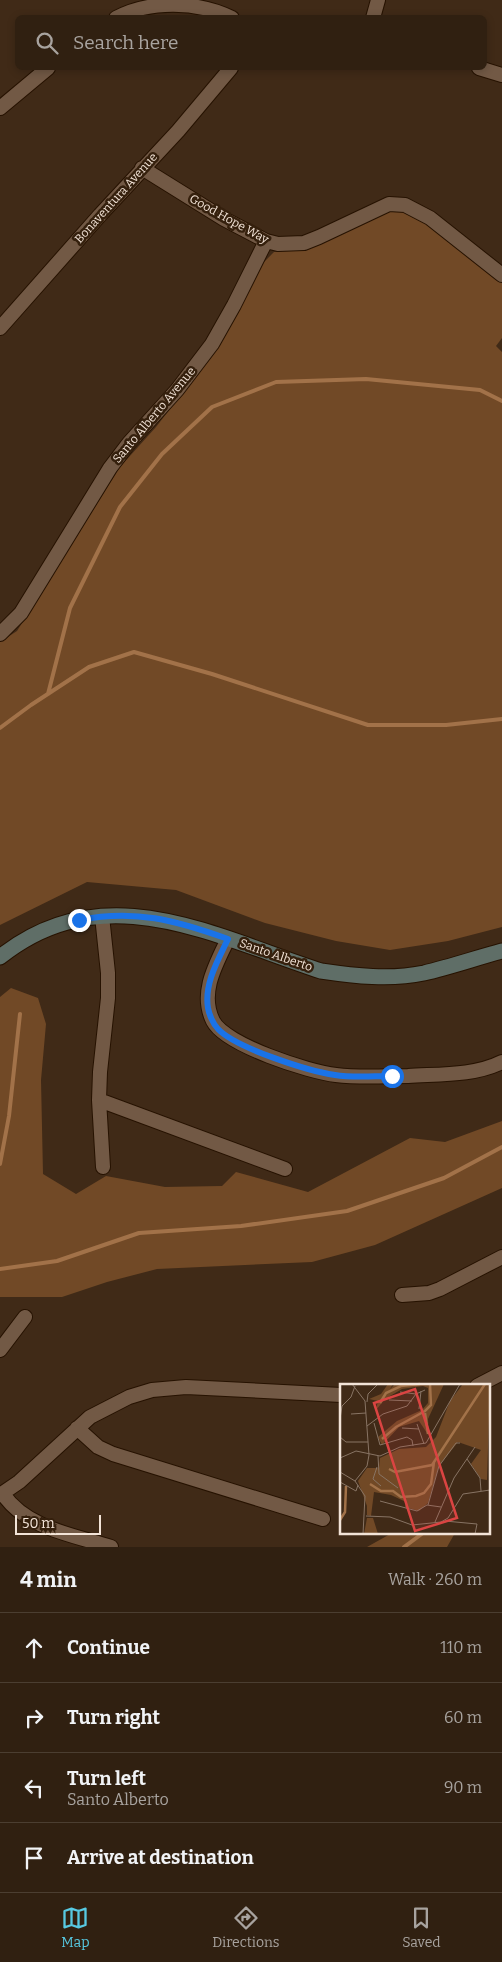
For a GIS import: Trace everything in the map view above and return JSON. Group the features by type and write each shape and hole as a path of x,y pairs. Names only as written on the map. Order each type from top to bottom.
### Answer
{"street":[{"path":"374,15 378,0"},
{"path":"121,15 142,3 190,5 206,8 224,15"},
{"path":"0,108 46,70"},
{"name":"Bonaventura Avenue","path":"0,328 142,168 178,131 229,70"},
{"path":"486,70 502,75"},
{"name":"Good Hope Way","path":"142,168 224,219 266,241 278,244 304,243 332,232 389,204 399,204 412,208 430,218 502,275"},
{"name":"Santo Alberto Avenue","path":"0,634 21,613 110,468 129,443 177,390 212,344 266,241"},
{"path":"102,916 108,973 108,998 99,1100 103,1166"},
{"name":"Santo Alberto","path":"0,957 36,934 57,925 102,916 149,917 170,920 321,971 367,976 398,976 423,973 502,952"},
{"path":"228,939 212,974 208,994 208,1008 218,1029 233,1040 258,1052 316,1071 350,1076 457,1074 480,1070 502,1062"},
{"path":"99,1100 285,1169"},
{"path":"402,1295 440,1289 502,1258"},
{"path":"0,1350 26,1317"},
{"path":"481,1384 502,1373"},
{"path":"111,1547 42,1525 22,1515 2,1495 90,1417 129,1397 152,1390 186,1387 340,1395"},
{"path":"77,1428 98,1447 113,1454 323,1519"}],"shaded area":[{"path":"394,208 419,218 502,281 502,338 496,346 502,352 502,927 448,941 390,950 336,941 265,923 176,890 87,882 0,925 0,642 17,631 120,467 156,427 195,377 262,264 274,252 300,248 330,240"},
{"path":"11,988 38,998 46,1024 41,1080 43,1174 76,1194 106,1176 165,1187 222,1186 236,1172 308,1192 410,1138 445,1142 502,1121 502,1188 375,1245 312,1262 157,1269 107,1282 62,1297 0,1297 0,997"},
{"path":"390,1534 454,1534 447,1547 367,1547"}],"waterway":[{"path":"48,694 70,608 120,507 162,454 212,407 276,382 366,379 480,390 502,401"},
{"path":"0,728 89,667 134,652 212,674 368,725 446,725 502,719"},
{"path":"0,1164 9,1116 20,1014"},
{"path":"0,1269 57,1261 139,1233 241,1226 347,1211 444,1178 502,1147"},
{"path":"404,1547 422,1534"}],"route":[{"path":"79,920 102,916 149,917 186,924 228,939 212,974 208,994 208,1008 218,1029 233,1040 258,1052 316,1071 334,1075 392,1076"}]}
